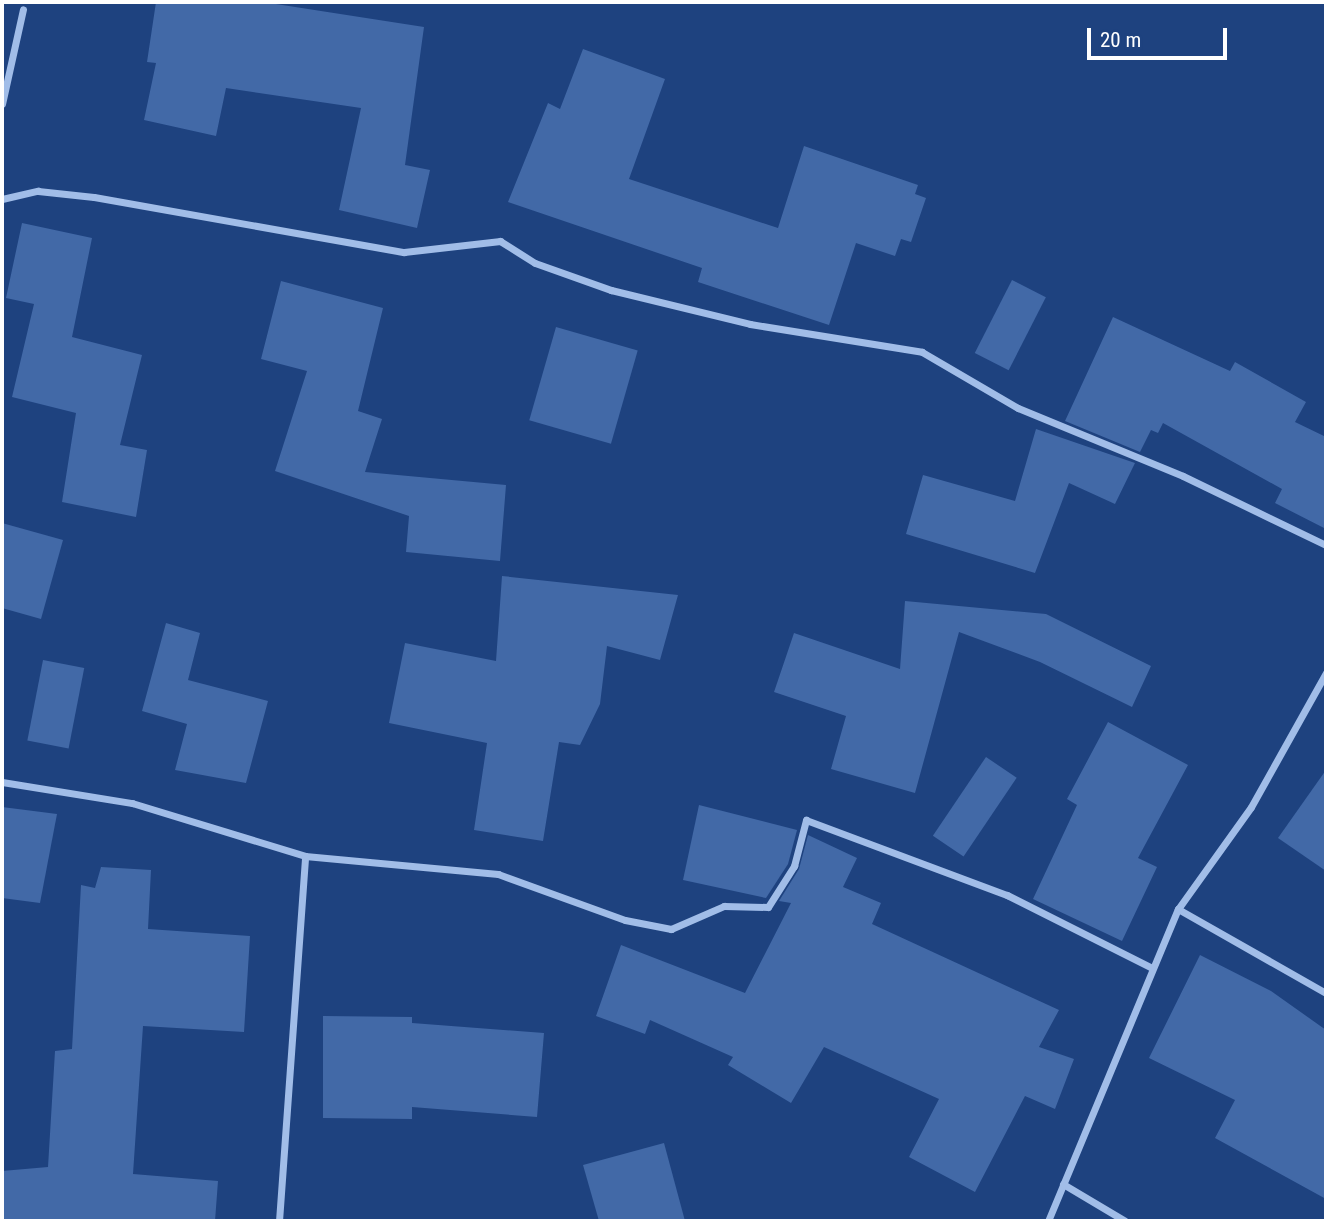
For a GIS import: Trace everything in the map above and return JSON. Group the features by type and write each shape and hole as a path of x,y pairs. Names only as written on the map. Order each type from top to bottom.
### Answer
{"street":[{"path":"2,104 23,9"},
{"path":"2,199 38,191 94,197 404,252 500,241 535,263 611,290 750,324 922,352 1018,408 1184,476 1326,545"},
{"path":"1048,1221 1150,967 1178,909 1251,807 1326,673"},
{"path":"2,782 132,803 305,856 498,874 625,920 671,929 724,906 768,907 794,866 806,820 1007,895 1150,967"},
{"path":"279,1221 305,856"},
{"path":"1178,909 1326,993"},
{"path":"1063,1184 1125,1221"}],"building":[{"path":"156,2 263,2 424,27 405,165 430,170 417,228 339,210 361,108 226,88 216,136 144,120 156,63 147,62"},
{"path":"583,49 665,79 629,179 778,228 804,146 918,185 915,194 926,198 911,242 901,239 895,256 856,243 829,325 698,282 702,268 508,202 548,103 560,109"},
{"path":"22,223 92,238 72,337 142,355 120,445 147,450 136,517 62,502 76,413 12,397 34,304 6,298"},
{"path":"1012,280 1046,297 1009,370 975,353"},
{"path":"281,281 383,308 358,411 382,419 365,472 506,485 500,561 406,552 409,516 275,471 307,371 261,359"},
{"path":"1113,317 1230,371 1235,362 1306,402 1295,422 1326,437 1326,529 1275,503 1282,489 1163,423 1158,433 1151,430 1140,452 1065,421"},
{"path":"556,327 638,350 611,444 529,420"},
{"path":"1036,429 1135,463 1115,504 1069,483 1035,573 906,534 923,475 1015,501"},
{"path":"2,523 63,540 41,619 2,608"},
{"path":"502,576 678,595 660,660 607,646 600,704 580,745 559,742 543,841 474,830 487,743 389,723 405,643 496,661"},
{"path":"905,601 1046,614 1151,666 1132,707 1040,662 959,632 915,793 831,769 846,716 774,692 794,633 900,669"},
{"path":"166,623 200,633 188,680 268,701 246,783 175,770 187,724 142,711"},
{"path":"43,660 84,668 69,749 27,740"},
{"path":"1108,722 1188,765 1138,858 1157,867 1122,941 1033,899 1077,805 1067,799"},
{"path":"986,757 1017,778 964,856 933,836"},
{"path":"1326,770 1326,871 1278,838"},
{"path":"699,805 797,830 788,864 766,898 683,880"},
{"path":"2,807 57,814 40,903 2,898"},
{"path":"808,835 857,858 843,887 881,903 872,924 1059,1010 1039,1047 1074,1059 1055,1109 1025,1096 975,1192 909,1157 939,1099 824,1047 791,1103 728,1065 733,1057 650,1020 645,1034 596,1016 621,945 745,993 791,903 779,901 799,869"},
{"path":"101,867 151,870 148,929 250,936 244,1032 143,1026 133,1174 218,1181 215,1221 2,1221 2,1171 48,1167 55,1051 72,1049 81,885 95,888"},
{"path":"1200,955 1271,991 1326,1030 1326,1199 1215,1138 1235,1100 1149,1058"},
{"path":"323,1016 412,1017 412,1023 544,1033 537,1117 412,1107 412,1119 323,1118"},
{"path":"664,1143 685,1221 599,1221 583,1165"}]}
